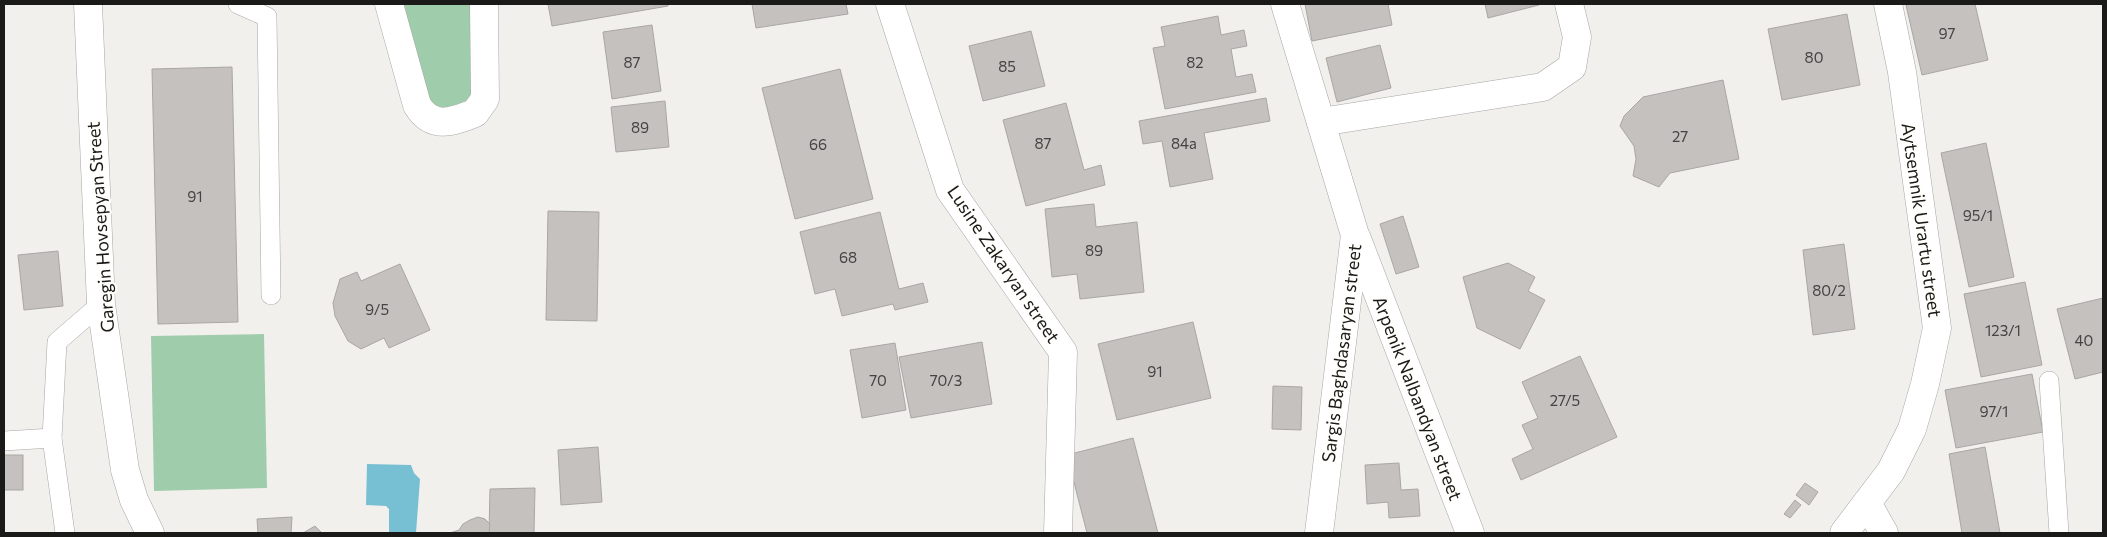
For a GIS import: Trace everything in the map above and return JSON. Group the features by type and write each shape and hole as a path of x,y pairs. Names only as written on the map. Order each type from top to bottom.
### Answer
{"street":[{"name":"Garegin Hovsepyan Street","path":"88,4 101,304 126,470 134,500 150,533"},
{"path":"388,4 417,105 422,114 431,121 446,122 475,114 485,99 484,4"},
{"name":"Lusine Zakaryan street","path":"890,4 950,190 1063,352 1058,533"},
{"name":"Sargis Baghdasaryan street","path":"1284,4 1355,235 1319,533"},
{"path":"1320,122 1543,87 1572,67 1577,37 1569,4"},
{"name":"Aytsemnik Urartu street","path":"1844,533 1891,471 1912,430 1925,384 1937,328 1902,72 1888,4"},
{"name":"Arpenik Nalbandyan street","path":"1355,235 1470,533"},
{"path":"1867,503 1884,533"}],"lane":[{"path":"238,4 268,17 271,295"},
{"path":"65,533 52,438 57,342 101,304"},
{"path":"2049,381 2059,533"},
{"path":"4,441 52,438"}],"green space":[{"path":"403,4 471,4 472,97 460,104 449,107 437,106 426,99"},
{"path":"264,334 267,488 154,491 151,336"}],"water":[{"path":"367,464 411,465 414,473 420,479 416,533 389,533 389,509 386,506 366,505"}],"building":[{"path":"548,4 668,4 668,6 552,26"},
{"path":"752,4 846,4 848,14 756,28"},
{"path":"1305,4 1388,4 1392,25 1312,41"},
{"path":"1485,4 1539,4 1539,5 1488,18"},
{"path":"1975,4 1988,60 1922,75 1906,5"},
{"path":"1847,14 1860,85 1782,100 1768,29"},
{"path":"1218,16 1221,35 1244,30 1247,46 1231,49 1236,77 1252,74 1256,92 1165,109 1153,48 1165,46 1161,27"},
{"path":"652,25 661,91 612,99 603,32"},
{"path":"1031,31 1045,86 983,101 969,46"},
{"path":"1380,45 1391,88 1337,102 1326,58"},
{"path":"232,67 238,322 158,324 152,69"},
{"path":"840,69 873,199 795,219 762,88"},
{"path":"1723,80 1739,159 1670,173 1659,187 1633,176 1636,159 1634,146 1620,126 1624,116 1643,97"},
{"path":"1266,98 1270,121 1204,133 1213,179 1170,187 1162,141 1143,144 1139,121"},
{"path":"665,101 669,147 616,152 611,107"},
{"path":"1066,103 1084,170 1101,165 1105,185 1026,206 1003,120"},
{"path":"1986,143 2014,277 1969,287 1941,153"},
{"path":"1094,204 1096,227 1137,222 1144,292 1080,299 1077,274 1052,277 1045,209"},
{"path":"548,211 599,212 597,321 546,320"},
{"path":"880,212 899,289 923,283 928,302 895,310 893,304 842,316 835,289 815,294 800,232"},
{"path":"1403,216 1419,267 1396,274 1380,224"},
{"path":"1844,244 1855,329 1813,335 1803,250"},
{"path":"58,251 63,306 24,310 18,255"},
{"path":"1508,263 1535,277 1528,291 1545,300 1520,349 1477,328 1463,277"},
{"path":"400,264 430,330 389,348 384,338 361,349 348,341 335,316 333,303 340,279 357,272 361,281"},
{"path":"2025,282 2042,365 1981,377 1964,294"},
{"path":"2103,298 2103,372 2075,379 2057,309"},
{"path":"1193,322 1211,398 1117,420 1098,344"},
{"path":"982,342 992,404 911,418 899,357"},
{"path":"895,343 906,410 862,418 850,350"},
{"path":"1580,356 1617,437 1521,480 1512,459 1533,449 1522,425 1538,418 1522,382"},
{"path":"2032,374 2043,432 1956,448 1945,390"},
{"path":"1273,386 1302,387 1301,430 1272,429"},
{"path":"1133,438 1158,533 1087,533 1067,455"},
{"path":"598,447 602,502 561,505 558,450"},
{"path":"1985,447 2000,533 1962,533 1949,454"},
{"path":"4,455 23,455 23,490 4,490"},
{"path":"1399,463 1401,490 1418,489 1420,516 1389,518 1388,502 1367,504 1365,465"},
{"path":"1805,483 1818,492 1809,505 1796,495"},
{"path":"535,488 534,533 489,533 490,489"},
{"path":"1795,500 1801,505 1790,518 1784,514"},
{"path":"292,517 291,533 258,533 257,519"},
{"path":"478,517 485,519 490,524 489,533 450,533 459,530 463,524"},
{"path":"315,526 322,533 303,533"}]}
